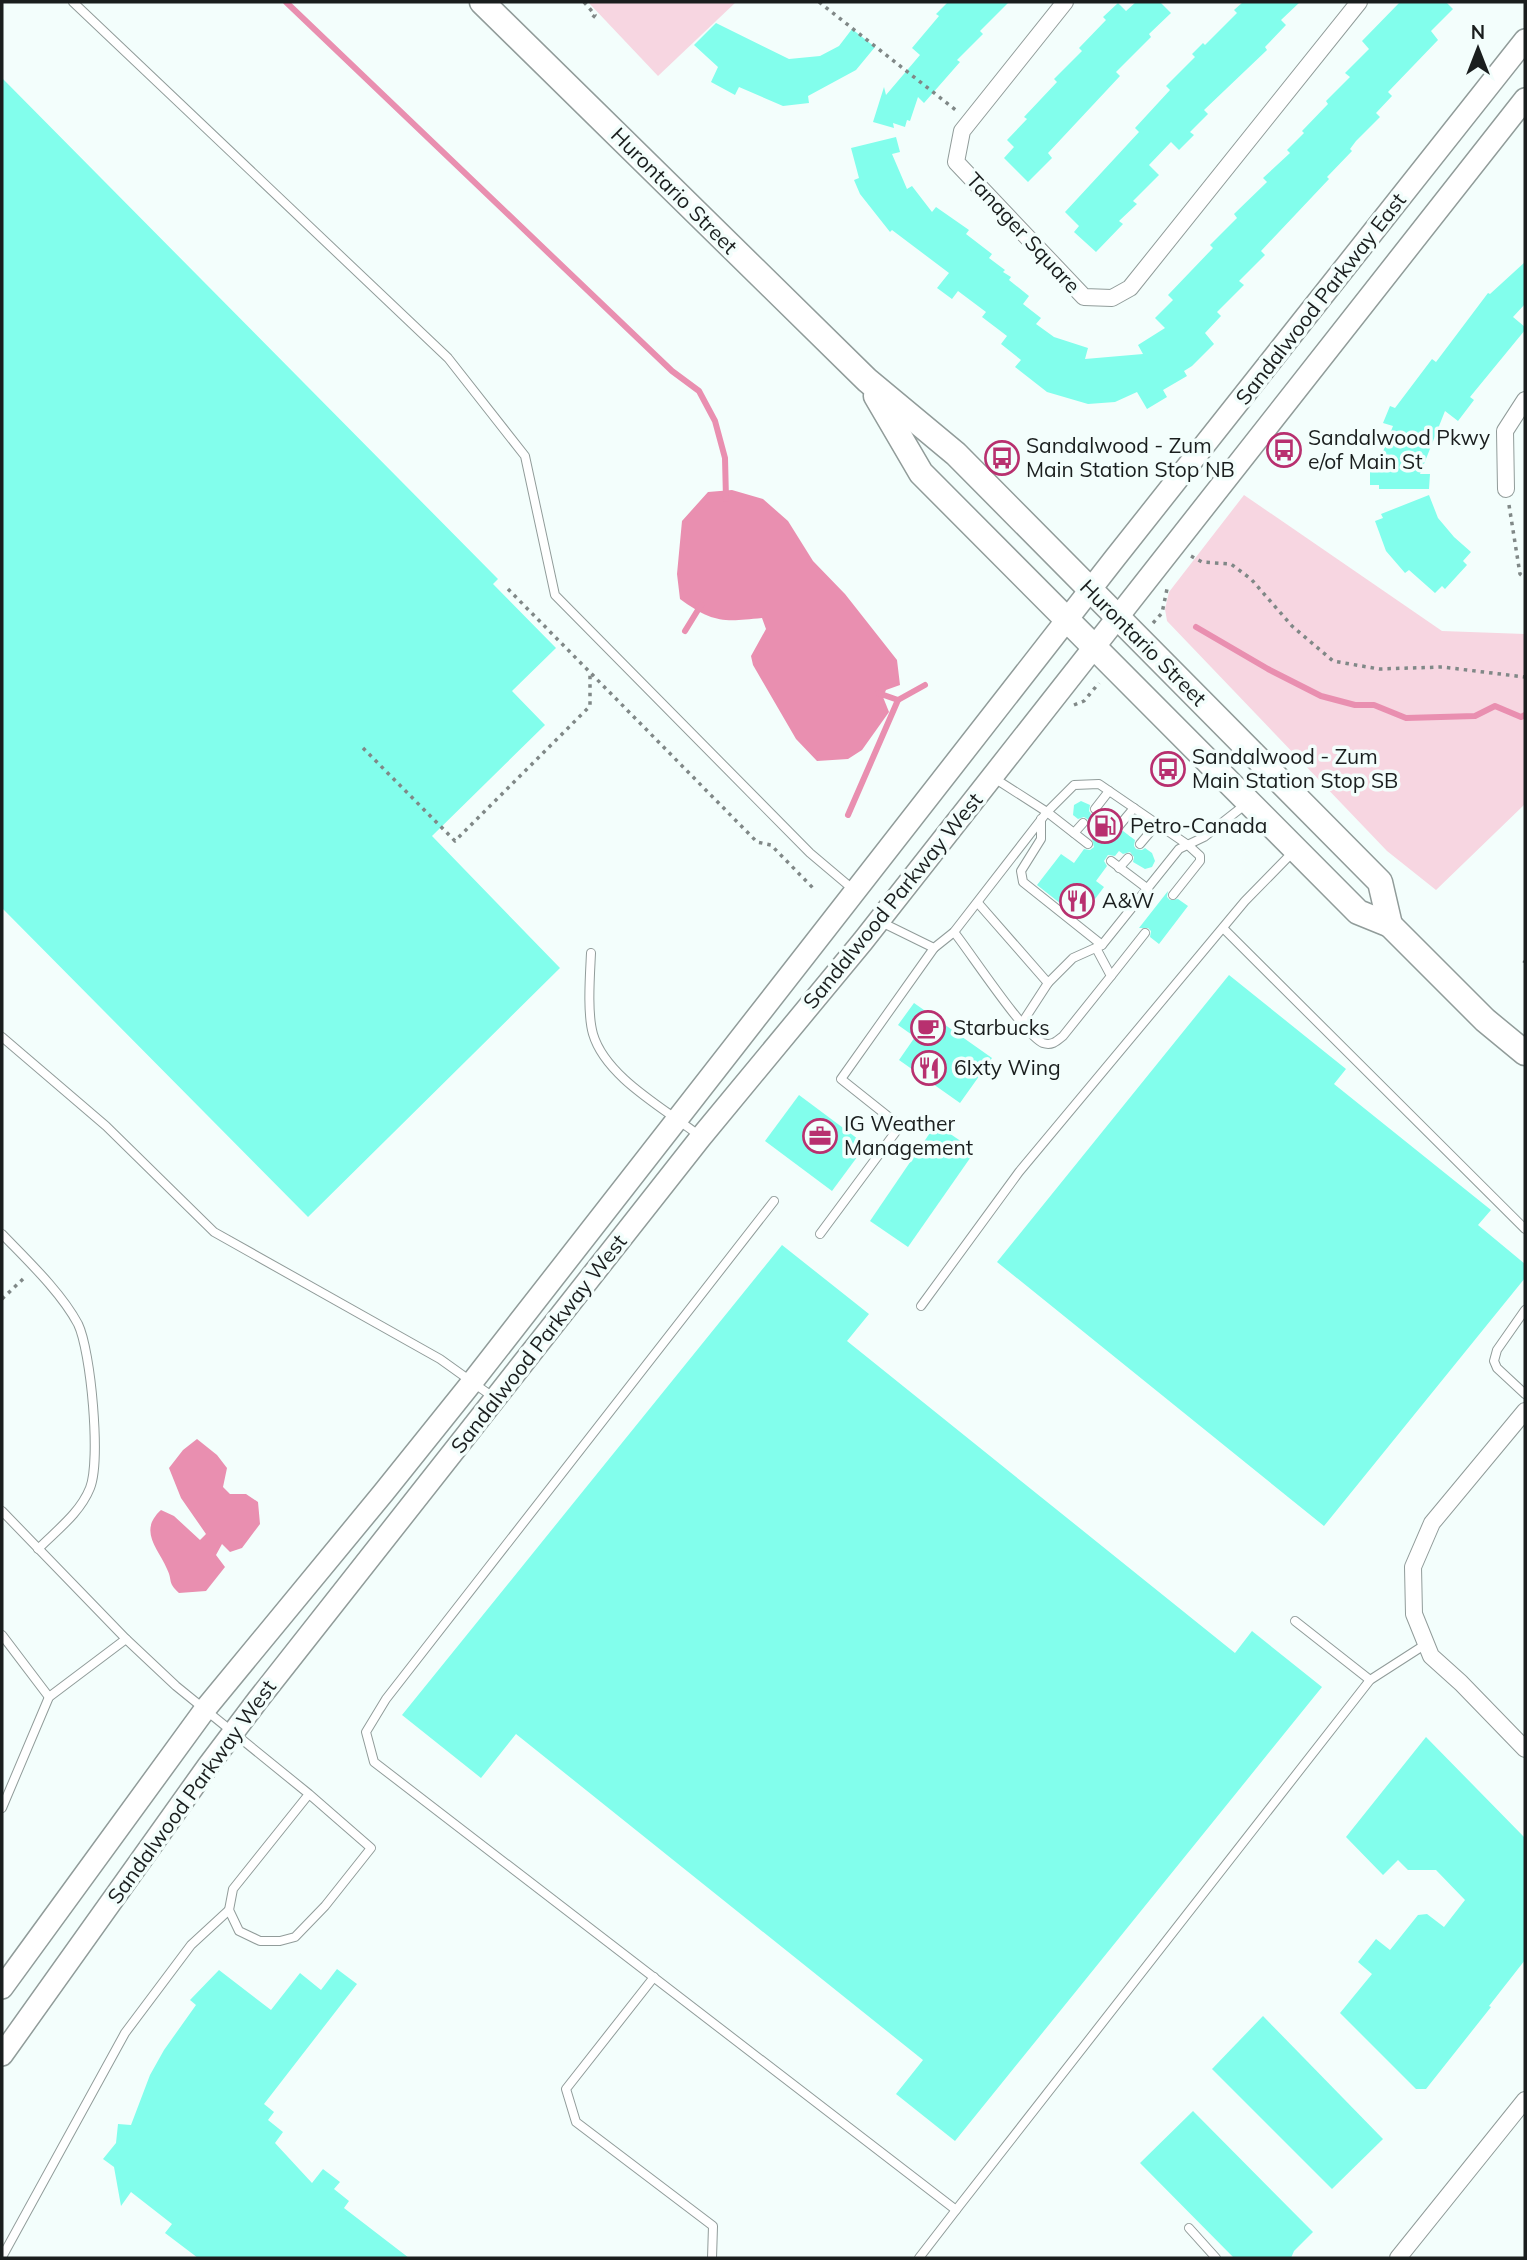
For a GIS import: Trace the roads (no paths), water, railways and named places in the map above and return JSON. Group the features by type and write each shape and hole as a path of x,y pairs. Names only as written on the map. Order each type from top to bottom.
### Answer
{"main road":[{"name":"Hurontario Street","path":"482,2 867,380 956,454 1380,882 1390,925"},
{"name":"Sandalwood Parkway East","path":"1067,619 1525,40"},
{"name":"Sandalwood Parkway East","path":"1094,647 1525,99"},
{"name":"Hurontario Street","path":"867,380 921,473 1358,912 1390,925 1485,1020 1525,1053"},
{"name":"Sandalwood Parkway West","path":"2,1988 206,1708 473,1381 1067,619"},
{"name":"Sandalwood Parkway West","path":"2,2055 234,1732 701,1137 879,920 1094,647"}],"street":[{"name":"Tanager Square","path":"1065,2 962,131 956,162 1084,297 1112,298 1130,288 1359,2"},
{"path":"1506,489 1505,431 1525,400"},
{"path":"1525,1411 1432,1524 1413,1567 1414,1614 1431,1656 1525,1749"},
{"path":"1402,2257 1525,2099"}],"lane":[{"path":"73,2 448,358 525,456 555,595 810,853 855,891"},
{"path":"992,777 1044,816 1088,844"},
{"path":"820,1234 900,1126 841,1079 934,948 954,932 1044,816 1074,785 1099,784 1200,856 1200,861 1174,895"},
{"path":"1095,809 1109,792"},
{"path":"1022,1023 1048,983 1066,962 1099,947 1173,855 1204,837 1248,802"},
{"path":"1118,827 1133,808"},
{"path":"1044,816 1041,839 1021,871 1023,882 1099,947 1111,976"},
{"path":"1074,833 1083,823"},
{"path":"1140,844 1157,824"},
{"path":"921,1306 1020,1172 1223,928 1296,849"},
{"path":"1119,868 1128,858"},
{"path":"1111,861 1148,889"},
{"path":"978,903 1048,983"},
{"path":"879,920 934,948"},
{"path":"1223,928 1525,1229"},
{"path":"954,932 1022,1023 1042,1043 1055,1043 1145,933"},
{"path":"591,953 589,989 593,1034 612,1070 701,1137"},
{"path":"2,1037 106,1126 214,1232 440,1359 496,1400"},
{"path":"774,1201 386,1699 366,1732 374,1762 956,2210"},
{"path":"2,1234 65,1303 79,1326 86,1354 94,1419 96,1460 91,1487 77,1511 38,1549"},
{"path":"1525,1310 1497,1350 1494,1361 1497,1368 1525,1394"},
{"path":"2,1511 126,1639 176,1686 206,1708 309,1794 371,1848 325,1906 295,1937 281,1941 260,1941 239,1931 229,1910 233,1889 309,1794"},
{"path":"1295,1621 1370,1680"},
{"path":"2,1635 50,1697"},
{"path":"2,1808 50,1697 126,1639"},
{"path":"919,2258 1370,1680 1426,1643"},
{"path":"2,2257 125,2033 191,1945 229,1910"},
{"path":"654,1977 566,2089 576,2122 713,2226 712,2258"},
{"path":"1189,2228 1216,2258"}],"waterway":[{"path":"286,2 672,371 699,391 715,421 725,458 726,499"},
{"path":"685,631 701,605"},
{"path":"1196,627 1321,696 1355,705 1374,705 1406,718 1475,716 1495,706 1521,717 1525,715"},
{"path":"878,693 898,700 925,685"},
{"path":"848,815 898,700"}],"place":[{"name":"Sandalwood Pkwy e/of Main St","path":"1284,450"},
{"name":"Sandalwood - Zum Main Station Stop NB","path":"1002,458"},
{"name":"Sandalwood - Zum Main Station Stop SB","path":"1168,769"},
{"name":"Petro-Canada","path":"1105,826"},
{"name":"A&W","path":"1077,901"},
{"name":"Starbucks","path":"928,1028"},
{"name":"6Ixty Wing","path":"929,1068"},
{"name":"IG Weather Management","path":"820,1136"}]}
